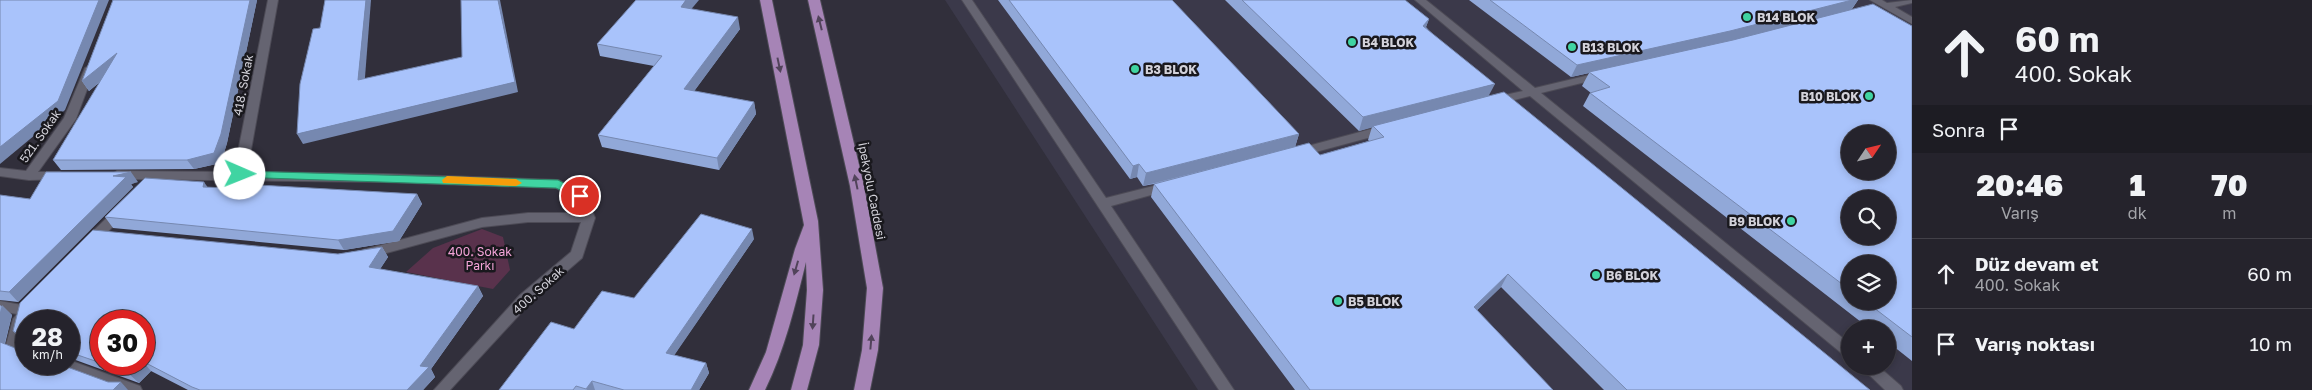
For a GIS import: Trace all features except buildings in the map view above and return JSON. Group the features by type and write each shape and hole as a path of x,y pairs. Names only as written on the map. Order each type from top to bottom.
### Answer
{"highway":[{"path":"766,0 811,221 815,299 811,345 799,390"},
{"name":"İpekyolu Caddesi","path":"814,0 857,186 875,288 870,350 862,390"},
{"path":"757,390 780,333 795,269 811,221"}],"street":[{"name":"418. Sokak","path":"240,174 273,0"},
{"path":"967,0 1101,204 1227,390"},
{"path":"1420,0 1841,345"},
{"path":"1875,0 1912,21"},
{"path":"1867,11 1910,0"},
{"name":"521. Sokak","path":"29,176 70,119 95,55"},
{"path":"1485,103 1609,74"},
{"path":"1285,156 1400,126"},
{"path":"0,172 29,176 68,176"},
{"path":"144,187 156,174"},
{"path":"108,175 240,174 558,184 580,196 588,218 523,217 468,226 392,250 354,255"},
{"path":"1101,204 1178,184"},
{"path":"79,254 131,200"},
{"name":"400. Sokak","path":"441,390 525,299 577,255 588,218"},
{"path":"100,233 117,236"},
{"path":"0,306 26,306 25,310"},
{"path":"80,370 135,390"},
{"path":"1878,375 1896,390"}],"shaded area":[{"path":"945,0 1912,0 1912,390 1198,390"}],"green space":[{"name":"400. Sokak Parkı","path":"482,229 503,237 510,270 493,289 406,272 433,248"}],"slow traffic":[{"path":"447,180 516,183"}],"place":[{"name":"B14 BLOK","path":"1747,17"},
{"name":"B4 BLOK","path":"1352,42"},
{"name":"B13 BLOK","path":"1572,47"},
{"name":"B3 BLOK","path":"1135,69"},
{"name":"B10 BLOK","path":"1869,96"},
{"name":"B9 BLOK","path":"1791,221"},
{"name":"B6 BLOK","path":"1596,275"},
{"name":"B5 BLOK","path":"1338,301"}],"route":[{"path":"240,174 558,184 580,196"}]}
